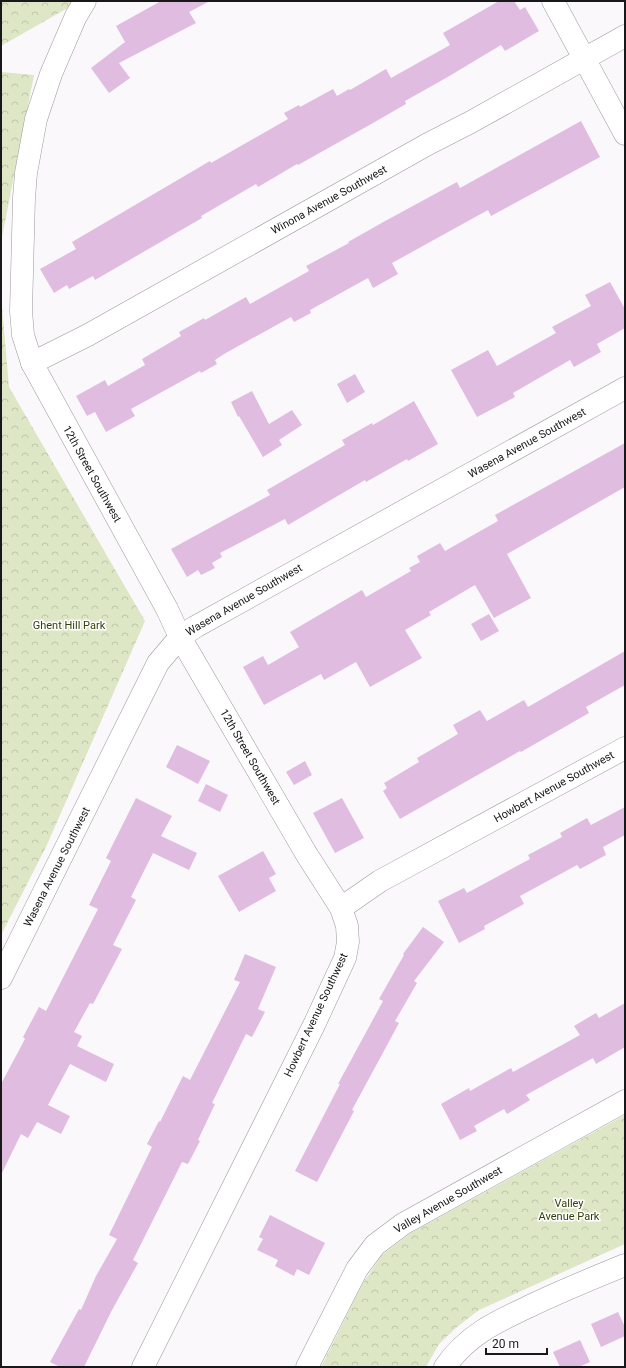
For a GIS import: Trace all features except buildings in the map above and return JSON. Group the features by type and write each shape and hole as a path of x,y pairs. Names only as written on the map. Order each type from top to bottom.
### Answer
{"street":[{"name":"12th Street Southwest","path":"85,1 76,16 51,74 36,119 26,173 24,198 21,311 23,335 32,364 167,608 180,637 307,855 341,908"},
{"path":"553,1 625,134"},
{"name":"Winona Avenue Southwest","path":"32,364 88,335 625,36"},
{"name":"Wasena Avenue Southwest","path":"1,978 158,663 180,637 195,627 625,388"},
{"name":"Howbert Avenue Southwest","path":"143,1367 314,1025 345,958 348,942 347,926 341,908 380,881 625,748"},
{"name":"Valley Avenue Southwest","path":"307,1367 357,1269 375,1245 383,1238 403,1224 625,1101"},
{"path":"445,1367 451,1358 469,1340 491,1325 555,1294 625,1265"}],"green space":[{"path":"1,1 80,1 1,46"},
{"path":"2,72 34,75 1,242 1,75"},
{"name":"Ghent Hill Park","path":"1,295 9,387 145,621 46,847 1,935"},
{"name":"Valley Avenue Park","path":"625,1115 625,1244 479,1310 457,1327 439,1344 426,1367 321,1367 363,1283 382,1255 411,1233"}]}
